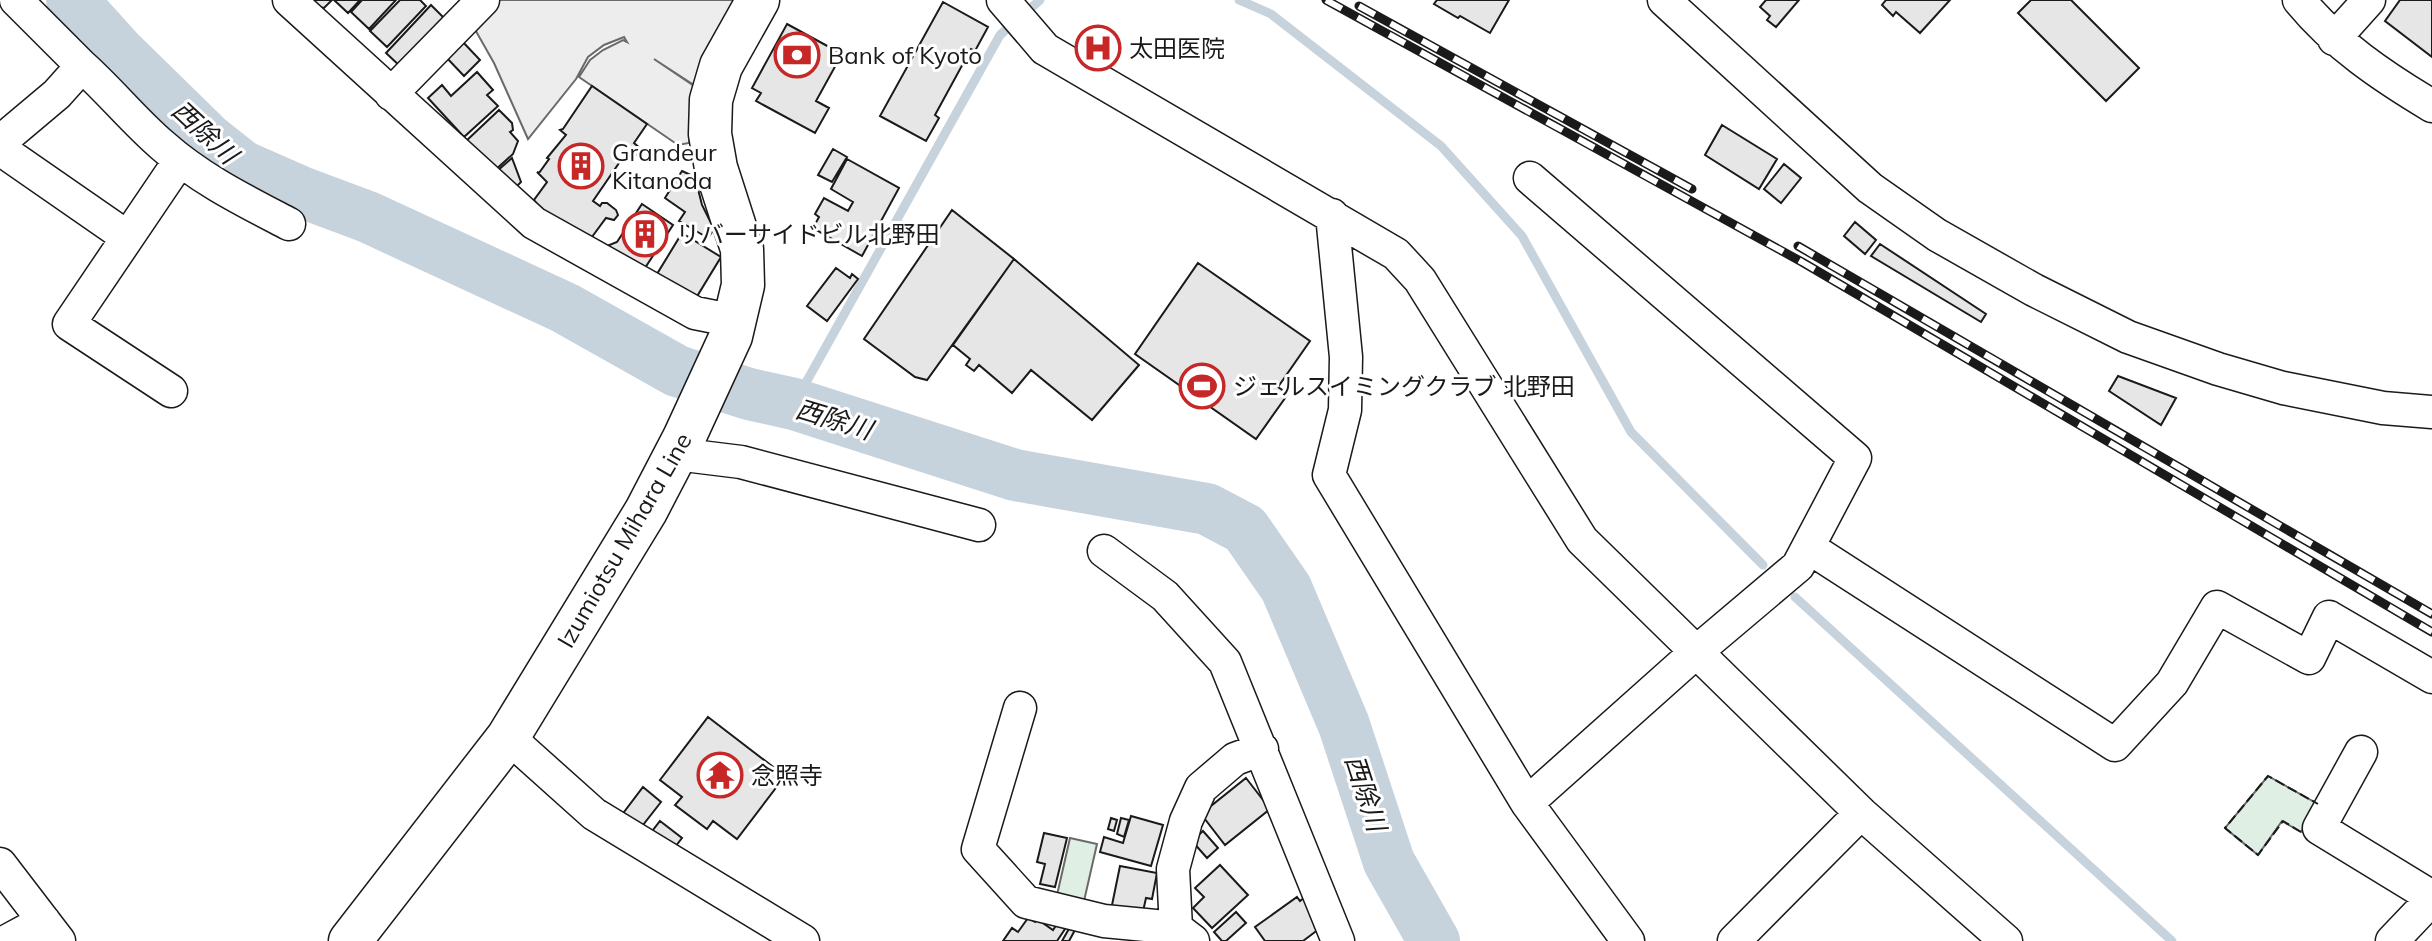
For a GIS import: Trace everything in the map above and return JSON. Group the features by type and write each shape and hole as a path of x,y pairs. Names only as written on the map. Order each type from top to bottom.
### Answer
{"main road":[{"name":"Izumiotsu Mihara Line","path":"350,941 508,737 646,511 680,446 730,334 743,285 742,249 716,168 710,134 711,100 721,66 758,0"}],"street":[{"path":"16,0 161,145 208,181 289,224"},
{"path":"289,0 534,223 730,334"},
{"path":"391,94 483,0"},
{"path":"1003,0 1045,49 1396,254 1420,280 1582,540 1861,813 2006,941"},
{"path":"1664,0 1870,188 1937,235 2034,290 2128,337 2218,369 2283,388 2383,408 2432,412"},
{"path":"2299,0 2334,39 2398,86 2432,106"},
{"path":"2334,39 2369,0"},
{"path":"0,142 57,94 91,74"},
{"path":"0,149 127,237"},
{"path":"171,391 69,324 180,160"},
{"path":"1527,803 1798,566 1855,458 1530,178"},
{"path":"1332,215 1346,357 1345,410 1329,475 1527,803 1628,941"},
{"path":"680,446 979,525"},
{"path":"1808,547 2115,745 2172,683 2217,607 2309,658 2329,617 2432,677"},
{"path":"1104,551 1165,596 1225,662 1338,941"},
{"path":"1020,708 978,849 1026,902 1104,921 1184,934 1173,869 1186,821 1201,788 1235,759 1262,749"},
{"path":"508,737 594,814 803,941"},
{"path":"2361,752 2319,828 2432,898 2392,941"},
{"path":"1734,941 1861,813"},
{"path":"0,864 51,931 7,941"}],"green space":[{"path":"2268,776 2318,804 2301,832 2282,821 2258,855 2225,828"},
{"path":"1070,838 1097,844 1084,901 1057,895"}],"shaded area":[{"path":"496,0 743,0 697,87 654,59 697,88 689,143 678,145 579,77 590,60 603,50 623,40 627,42 624,37 604,45 588,57 576,79 528,139 494,63 473,26"}],"building":[{"path":"311,0 332,0 324,8"},
{"path":"334,0 360,0 348,13"},
{"path":"362,0 396,0 369,29 351,12"},
{"path":"400,0 420,0 426,6 387,47 370,31"},
{"path":"1437,0 1509,0 1490,33 1434,4"},
{"path":"1766,0 1799,0 1776,27 1767,20 1770,16 1760,7"},
{"path":"1886,0 1950,0 1920,33 1896,12 1893,16 1882,5"},
{"path":"2031,0 2071,0 2139,68 2106,101 2018,13"},
{"path":"2400,0 2432,0 2432,57 2385,21"},
{"path":"943,2 988,27 975,51 971,49 935,115 939,118 926,141 880,116"},
{"path":"431,5 447,21 402,68 386,53"},
{"path":"787,24 842,54 816,101 829,108 815,133 756,101 761,93 752,88"},
{"path":"461,40 480,60 464,76 445,56"},
{"path":"477,72 493,90 487,95 498,106 464,137 428,98 442,85 451,96"},
{"name":"Grandeur Kitanoda","path":"592,86 647,124 634,143 642,150 635,155 628,150 593,201 600,206 607,203 618,215 614,220 606,218 589,241 541,209 534,200 547,182 537,172 566,135 560,130"},
{"path":"499,110 512,123 513,130 510,132 518,141 513,154 493,172 465,142"},
{"path":"1722,125 1777,159 1759,189 1705,155"},
{"path":"833,149 847,157 832,182 818,175"},
{"path":"512,158 521,182 513,190 496,172"},
{"path":"847,159 899,188 862,256 813,228 819,217 815,214 824,198 848,211 853,202 831,189"},
{"path":"1784,164 1801,178 1781,203 1764,189"},
{"path":"682,171 695,177 702,205 714,229 708,238 679,221 685,212 665,198"},
{"name":"リバーサイドビル北野田","path":"642,204 673,225 643,271 607,246 617,242"},
{"path":"952,210 1014,259 927,380 915,377 864,339"},
{"path":"1855,222 1876,240 1865,254 1844,236"},
{"path":"682,233 721,257 696,298 657,274"},
{"path":"1880,244 1986,314 1981,322 1871,256"},
{"path":"1014,259 1139,365 1092,420 1031,370 1012,393 979,365 974,371 966,365 970,359 953,345"},
{"path":"1198,263 1310,341 1278,387 1288,394 1256,439 1135,354"},
{"path":"836,268 850,278 852,274 858,279 827,321 807,306"},
{"path":"2118,376 2176,398 2161,425 2109,391"},
{"path":"708,717 785,776 737,839 713,821 707,829 675,805 682,797 660,780"},
{"path":"1246,778 1270,809 1225,845 1201,814"},
{"path":"643,787 661,802 639,830 621,816"},
{"path":"1131,816 1163,825 1151,866 1100,852 1104,837 1123,843"},
{"path":"1111,818 1117,820 1114,831 1108,829"},
{"path":"1121,818 1129,820 1124,837 1117,834"},
{"path":"660,821 682,838 668,856 646,839"},
{"path":"1203,831 1218,848 1207,858 1192,841"},
{"path":"1044,833 1067,838 1055,887 1040,884 1045,864 1037,862"},
{"path":"1220,865 1248,895 1212,928 1193,908 1204,897 1195,888"},
{"path":"1120,866 1157,873 1152,899 1146,898 1142,916 1111,910"},
{"path":"1297,897 1300,901 1305,897 1319,929 1303,941 1265,941 1255,927"},
{"path":"1236,912 1246,923 1222,941 1214,932"},
{"path":"1028,918 1035,922 1037,919 1053,930 1057,924 1065,929 1057,941 1003,941 1012,928 1018,932"},
{"path":"1070,927 1075,930 1069,941 1062,941"}],"waterway":[{"name":"西除川","path":"72,0 118,51 208,139 242,166 368,217 565,308 677,371 749,394 794,404 1015,475 1207,509 1245,529 1286,588 1344,725 1389,862 1434,941"},
{"path":"794,404 1000,35 1040,0"},
{"path":"1239,0 1271,14 1441,146 1522,236 1631,432 1763,565"},
{"path":"95,72 118,51"},
{"path":"1795,597 2172,941"}],"railway":[{"path":"1326,0 1802,262 2432,632"},
{"path":"1359,6 1692,189"},
{"path":"1798,246 2432,614"}],"fence":[{"path":"2301,832 2283,821 2258,855 2225,828 2268,776 2318,804"}],"place":[{"name":"太田医院","path":"1098,48"},
{"name":"Bank of Kyoto","path":"797,55"},
{"name":"Grandeur Kitanoda","path":"581,166"},
{"name":"リバーサイドビル北野田","path":"645,234"},
{"name":"ジェルスイミングクラブ 北野田","path":"1202,386"},
{"name":"念照寺","path":"720,775"}]}
